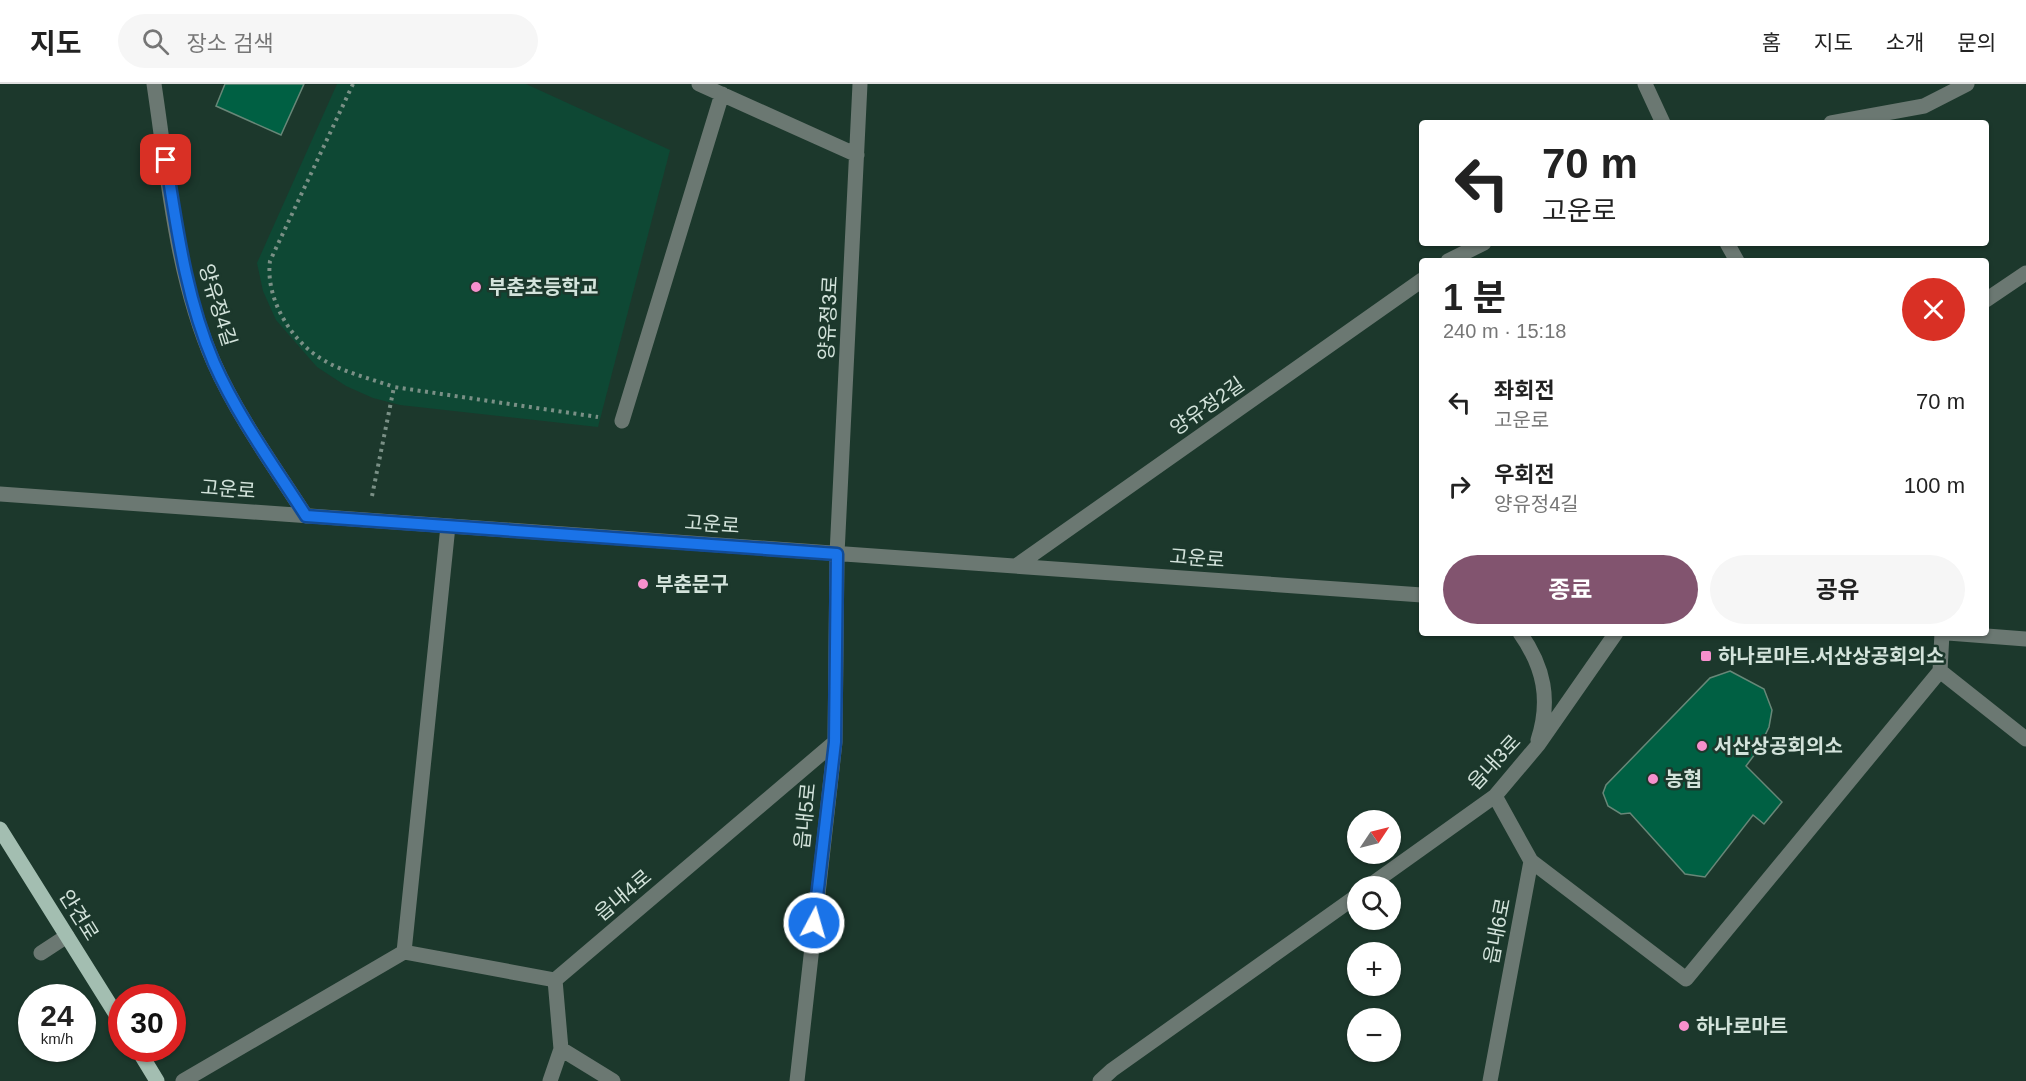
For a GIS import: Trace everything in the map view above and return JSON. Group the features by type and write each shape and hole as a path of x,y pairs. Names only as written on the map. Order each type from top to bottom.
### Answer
{"main road":[{"name":"안견로","path":"0,829 108,1002"},
{"path":"145,1062 157,1081"}],"street":[{"name":"양유정4길","path":"154,84 183,266 199,323 215,364 234,402 306,516"},
{"path":"699,84 857,155"},
{"name":"양유정3로","path":"837,554 860,84"},
{"path":"1644,84 1662,120"},
{"path":"1847,120 1924,106 1967,84"},
{"path":"622,420 722,94"},
{"path":"1454,258 1478,246"},
{"path":"1989,298 2026,273"},
{"name":"양유정2길","path":"1016,566 1419,282"},
{"name":"고운로","path":"0,494 1419,595"},
{"path":"404,952 448,526"},
{"name":"읍내5로","path":"796,1081 835,742 837,554"},
{"path":"1522,636 1537,662 1545,694 1543,722 1534,751"},
{"name":"읍내3로","path":"1383,876 1495,796 1534,751 1614,636"},
{"path":"1495,796 1531,861 1686,979 1940,671 1942,636"},
{"path":"1987,636 2026,639"},
{"path":"1940,671 2026,739"},
{"name":"읍내4로","path":"555,980 835,742"},
{"name":"읍내6로","path":"1490,1081 1531,861"},
{"path":"1100,1081 1112,1070 1347,903"},
{"path":"41,952 67,936"},
{"path":"183,1081 404,952 555,980 561,1049 550,1081"},
{"path":"561,1049 613,1081"}],"path":[{"path":"353,84 270,261 270,278 280,313 294,334 323,360 394,387 622,420"},
{"path":"366,520 394,387"}],"green space":[{"path":"337,84 526,84 670,150 598,427 400,405 373,398 346,386 317,367 276,320 263,291 257,263"}],"building":[{"path":"225,84 304,84 281,135 216,106"},
{"path":"1730,671 1764,689 1772,710 1769,727 1758,750 1746,766 1782,802 1764,824 1753,815 1705,877 1685,874 1630,813 1621,814 1608,806 1603,793 1606,785 1710,678"}],"place":[{"name":"부춘초등학교","path":"476,287"},
{"name":"부춘문구","path":"643,584"},
{"name":"하나로마트.서산상공회의소","path":"1706,656"},
{"name":"서산상공회의소","path":"1702,746"},
{"name":"농협","path":"1653,779"},
{"name":"하나로마트","path":"1684,1026"}],"route":[{"path":"166,160 183,266 199,323 215,364 234,402 306,516 837,554 835,742 814,923"}]}
